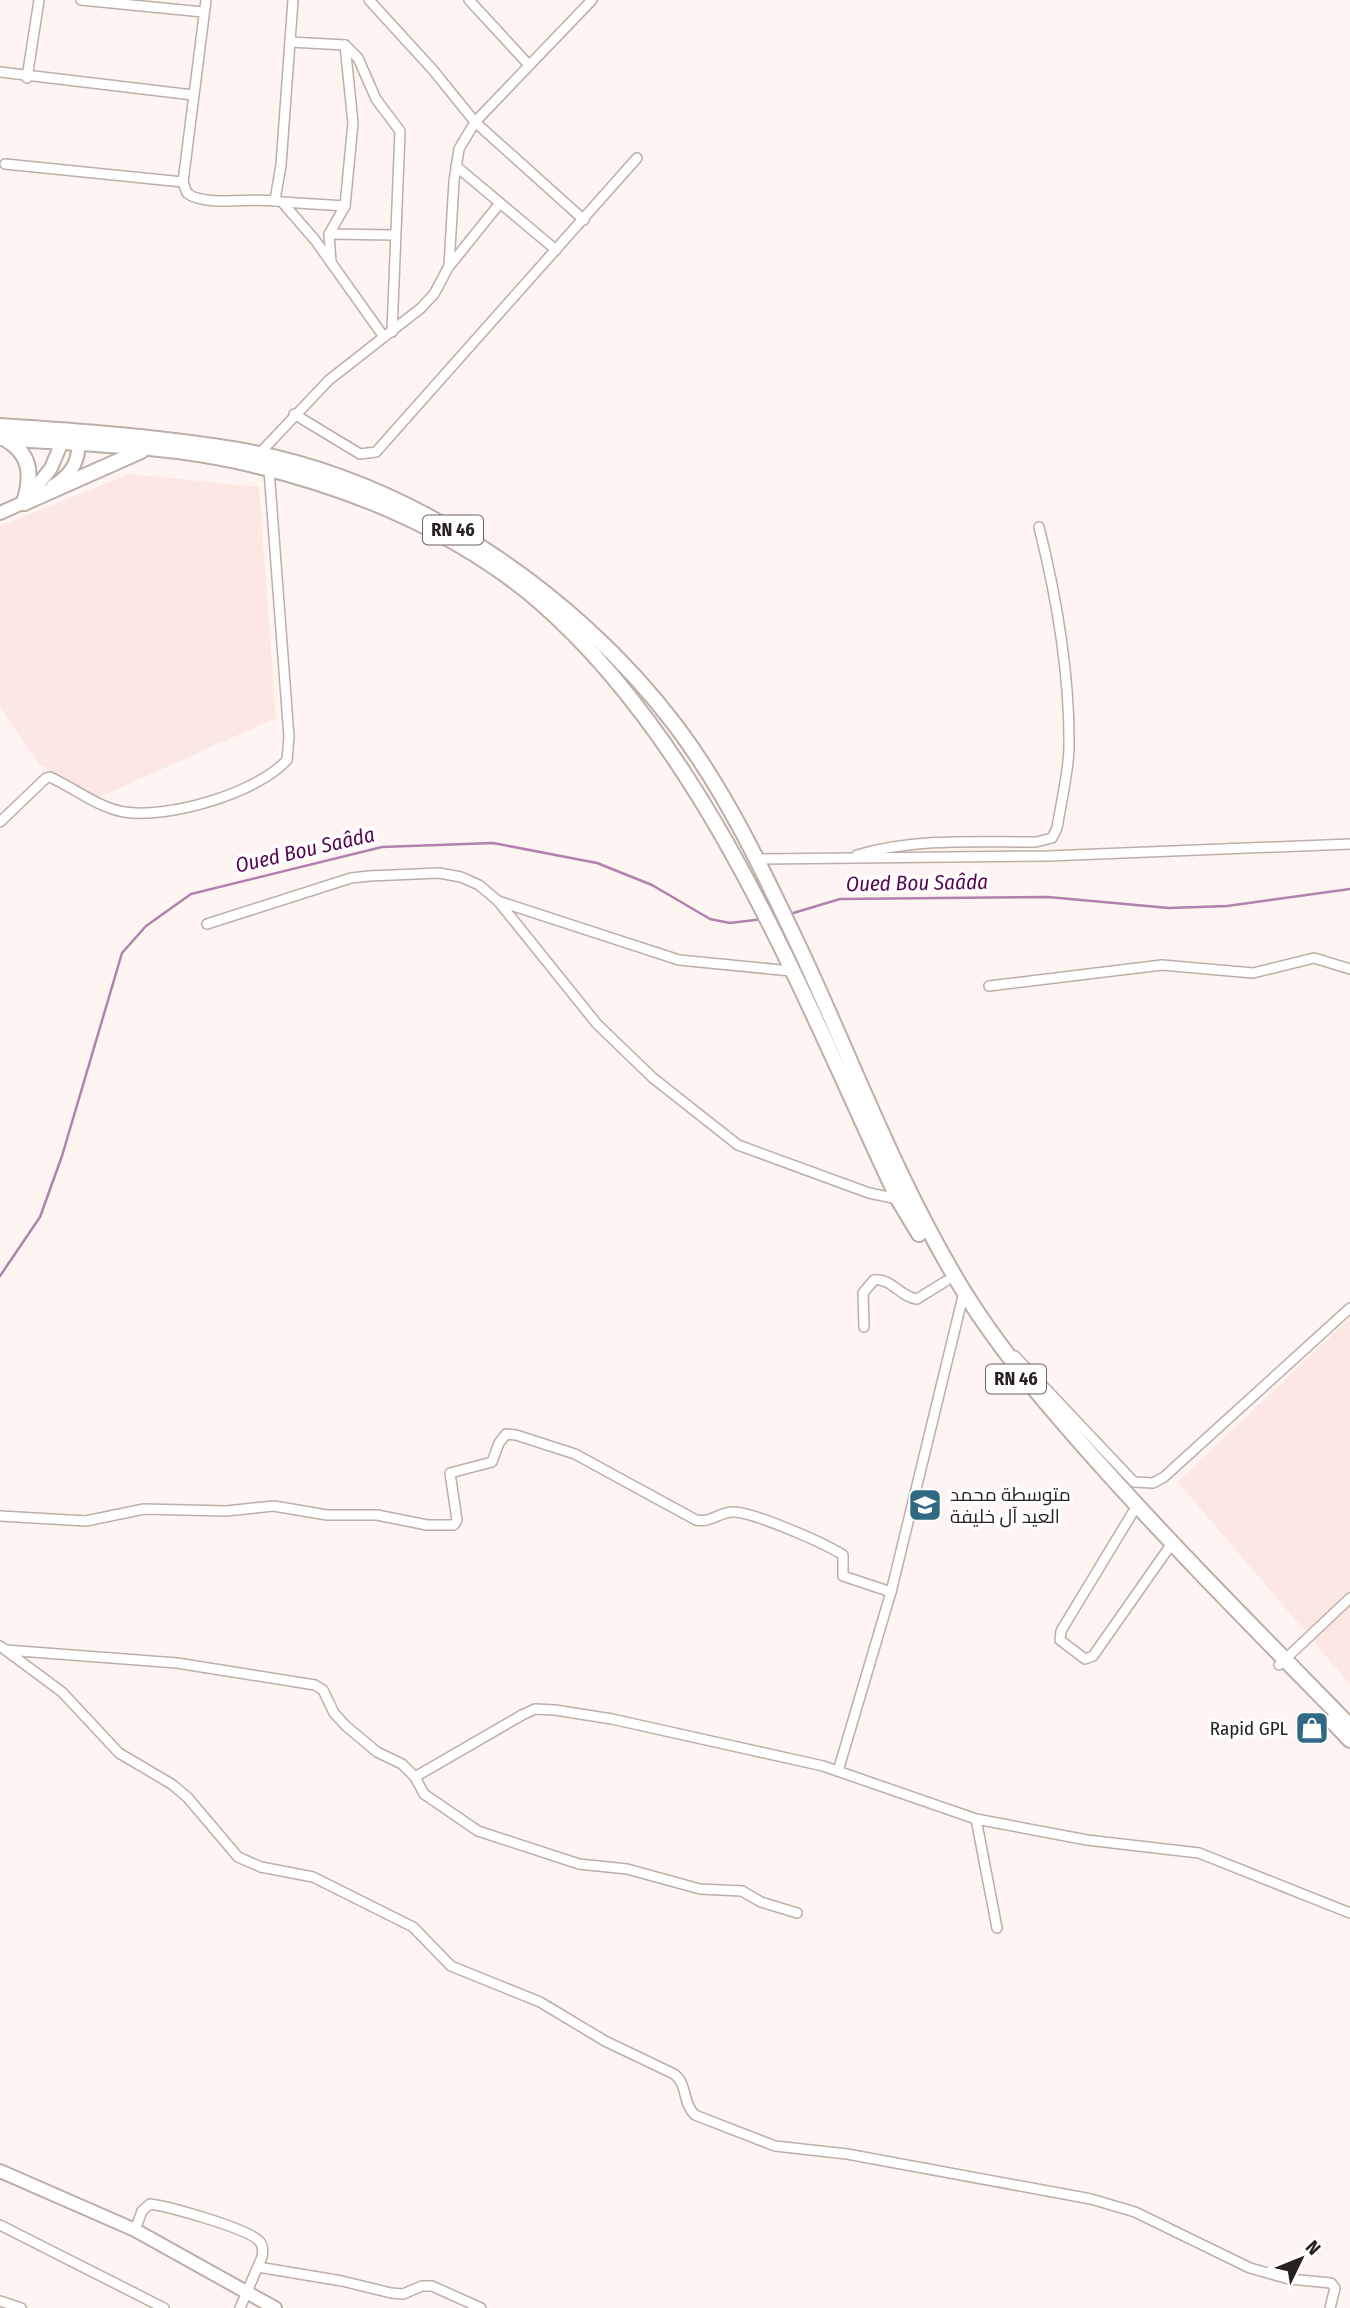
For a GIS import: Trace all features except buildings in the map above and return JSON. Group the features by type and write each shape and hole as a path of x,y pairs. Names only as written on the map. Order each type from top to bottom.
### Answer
{"main road":[{"name":"RN 46","path":"1,434 72,436 258,455 345,480 415,510 475,541 545,593 628,670 674,724 723,800 756,859 802,953 916,1210 962,1298 1002,1362 1168,1549 1282,1663 1350,1726"},
{"path":"1,434 21,451 27,461 30,482 24,503"},
{"name":"RN 46","path":"72,436 148,450 193,453 269,470 344,491 414,522 467,549 541,603 614,677 657,731 750,888 898,1199 947,1281 1041,1398 1350,1740"},
{"path":"24,503 72,436"},
{"path":"24,503 72,471 72,436"},
{"path":"0,513 113,461 148,450"},
{"path":"0,2171 135,2230 275,2308"}],"street":[{"path":"27,78 39,0"},
{"path":"81,0 203,12"},
{"path":"206,0 183,181 187,192 200,200 278,201 345,206"},
{"path":"293,0 278,201 388,335"},
{"path":"369,0 433,70 475,122 584,220"},
{"path":"470,0 528,64"},
{"path":"449,266 459,149 475,122 592,0"},
{"path":"290,42 345,45 358,58 376,99 397,124 401,135 388,335"},
{"path":"331,263 329,234 345,206 354,123 345,45"},
{"path":"0,72 27,78 193,95"},
{"path":"294,414 360,454 376,452 637,158"},
{"path":"5,164 183,181"},
{"path":"456,166 556,250"},
{"path":"258,455 329,380 388,335 434,294 449,266 500,203"},
{"path":"329,234 394,235"},
{"path":"0,822 50,777 124,812 148,812 192,805 253,785 267,778 286,760 289,737 269,470"},
{"path":"843,859 887,846 929,841 1036,842 1052,838 1057,828 1069,751 1055,589 1040,527"},
{"path":"756,859 1048,856 1350,844"},
{"path":"206,924 339,882 369,876 439,873 461,877 479,885 498,901 597,1024 653,1078 738,1145 869,1192 898,1199"},
{"path":"498,901 679,960 791,971"},
{"path":"989,986 1162,965 1262,972 1314,958 1350,969"},
{"path":"864,1327 863,1293 874,1280 884,1280 906,1297 916,1299 947,1281"},
{"path":"838,1771 891,1592 962,1298"},
{"path":"996,1341 1032,1370 1134,1482 1144,1484 1164,1478 1350,1308"},
{"path":"0,1516 86,1521 144,1509 226,1510 274,1506 327,1515 377,1515 426,1525 454,1525 457,1522 450,1473 492,1462 502,1437 516,1434 575,1454 696,1520 712,1521 736,1512 787,1529 843,1555 841,1573 847,1578 891,1592"},
{"path":"1133,1512 1061,1631 1060,1640 1063,1644 1085,1659 1093,1656 1168,1549"},
{"path":"1282,1663 1350,1598"},
{"path":"3,1648 177,1663 315,1685 323,1690 334,1713 346,1726 377,1752 402,1765 415,1777 424,1794 478,1832 579,1864 627,1869 700,1889 742,1891 761,1902 797,1913"},
{"path":"3,1648 62,1692 119,1753 173,1785 188,1798 238,1857 261,1867 313,1877 413,1927 451,1966 540,2002 605,2041 674,2074 681,2080 686,2105 695,2115 775,2146 860,2156 1038,2188 1113,2205 1250,2268 1289,2279 1331,2283 1335,2288 1330,2308"},
{"path":"415,1777 480,1737 535,1710 612,1719 838,1771 976,1819 1075,1839 1199,1853 1350,1913"},
{"path":"976,1819 997,1928"},
{"path":"135,2230 142,2211 150,2204 213,2221 247,2233 260,2242 263,2249 258,2267 240,2308"},
{"path":"0,2225 164,2308"},
{"path":"258,2267 342,2281 391,2293 403,2294 422,2286 432,2286 481,2308"},
{"path":"0,2301 21,2308"}],"shaded area":[{"path":"130,474 259,487 276,718 99,797 40,765 0,707 0,526"},
{"path":"1350,1318 1350,1684 1178,1482"}],"waterway":[{"name":"Oued Bou Saâda","path":"0,1276 40,1217 62,1156 122,953 146,926 191,894 382,847 493,843 597,863 652,885 710,919 730,923 763,919"},
{"name":"Oued Bou Saâda","path":"790,914 840,899 1048,897 1169,908 1227,906 1350,889"}],"place":[{"name":"متوسطة محمد العيد آل خليفة","path":"925,1505"},
{"name":"Rapid GPL","path":"1312,1728"}]}
